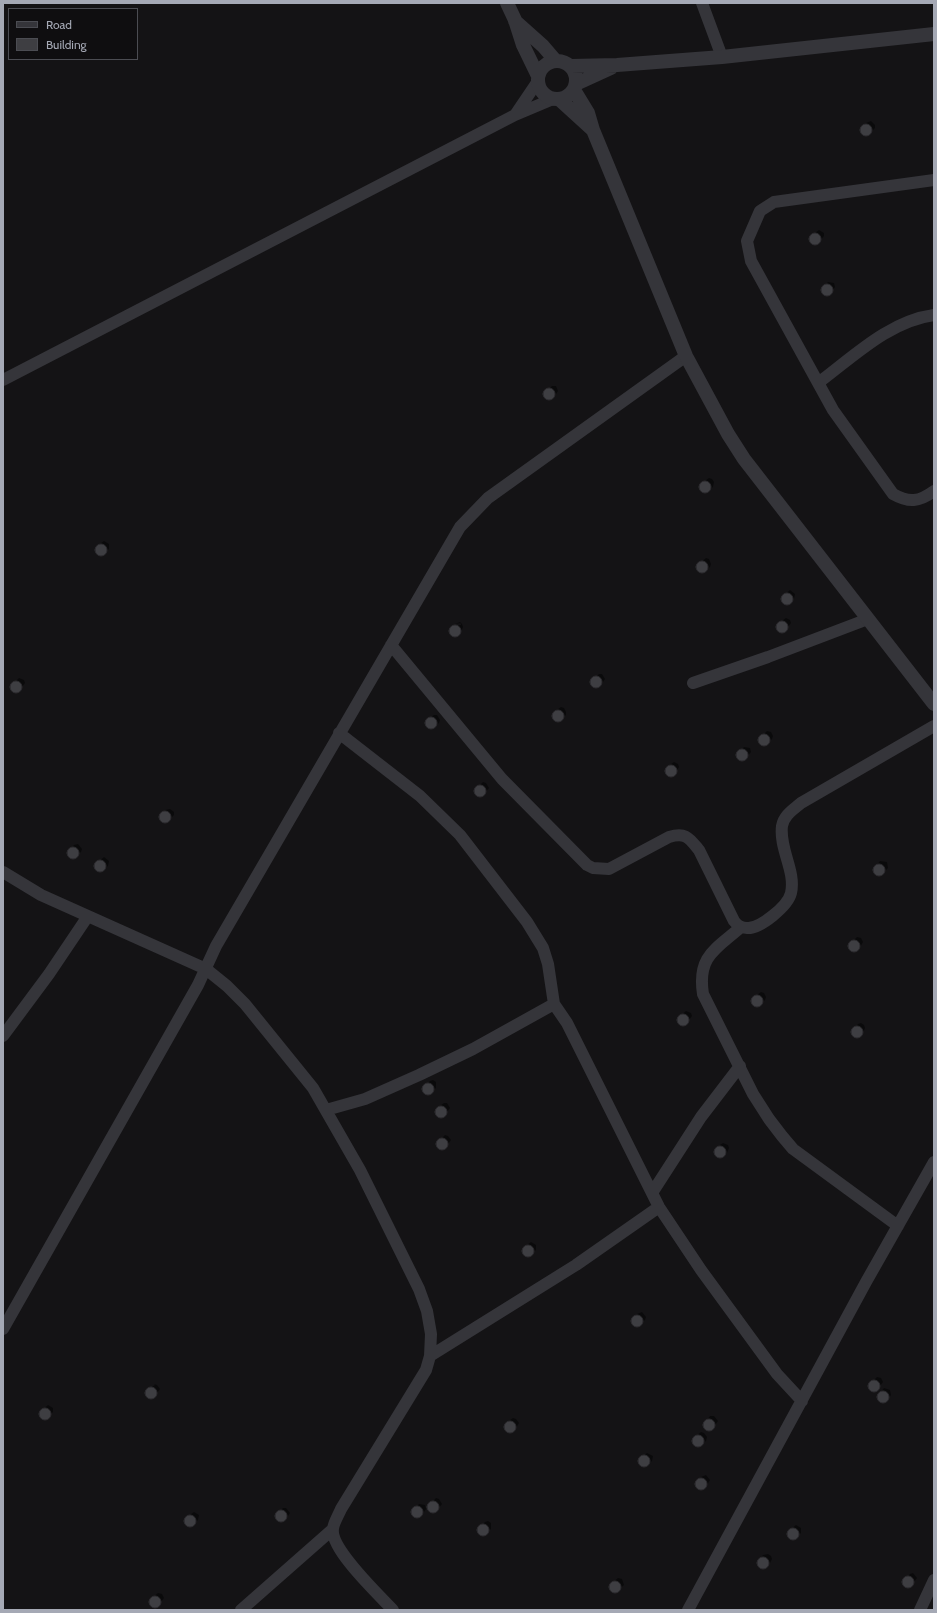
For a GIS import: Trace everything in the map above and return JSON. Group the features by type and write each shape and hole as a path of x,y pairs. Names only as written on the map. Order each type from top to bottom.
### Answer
{"street":[{"path":"507,3 515,20 523,45 538,79 541,90 548,97 556,99 593,130"},
{"path":"702,3 722,57"},
{"path":"515,20 556,60"},
{"path":"571,66 617,65 722,57 934,34"},
{"path":"515,115 538,79 544,65 556,60 562,60 571,66 576,74 575,87 588,113 593,130 686,356 728,434 744,460 934,704"},
{"path":"3,380 515,115 556,99 565,98 575,87 617,65"},
{"path":"934,180 774,202 760,211 747,241 751,261 833,410 893,494 903,500 911,500 920,499 934,491"},
{"path":"818,383 894,328 908,322 934,315"},
{"path":"3,1330 198,985 216,946 460,527 488,498 686,356"},
{"path":"693,683 768,657 868,619"},
{"path":"391,645 502,778 587,865 593,868 609,869 669,837 679,834 685,836 693,842 699,850 734,921 741,927 752,928 777,914 787,903 791,894 791,874 782,838 782,826 785,817 802,803 934,726"},
{"path":"340,733 420,796 460,835 527,922 543,948 548,964 554,1004 567,1023 658,1207 701,1270 777,1374 802,1401"},
{"path":"3,872 41,895 115,927 206,970 227,986 245,1004 313,1088 360,1170 420,1288 427,1311 431,1334 430,1356 426,1370 341,1508 333,1529 241,1610"},
{"path":"3,1036 49,974 88,916"},
{"path":"741,927 707,957 703,968 701,982 703,994 753,1094 769,1119 793,1149 898,1226"},
{"path":"326,1110 365,1099 419,1075 473,1049 554,1004"},
{"path":"652,1193 701,1117 740,1066"},
{"path":"688,1610 866,1282 934,1162"},
{"path":"430,1356 576,1265 658,1207"},
{"path":"333,1529 336,1542 345,1557 393,1610"},
{"path":"920,1610 934,1580"}],"building":[{"path":"864,124 868,124 872,130 868,136 864,136 860,132 860,128"},
{"path":"813,233 817,233 821,239 817,245 813,245 809,241 809,237"},
{"path":"825,284 829,284 833,290 829,296 825,296 821,292 821,288"},
{"path":"547,388 551,388 555,394 551,400 547,400 543,396 543,392"},
{"path":"703,481 707,481 711,487 707,493 703,493 699,489 699,485"},
{"path":"99,544 103,544 107,550 103,556 99,556 95,552 95,548"},
{"path":"700,561 704,561 708,567 704,573 700,573 696,569 696,565"},
{"path":"785,593 789,593 793,599 789,605 785,605 781,601 781,597"},
{"path":"780,621 784,621 788,627 784,633 780,633 776,629 776,625"},
{"path":"453,625 457,625 461,631 457,637 453,637 449,633 449,629"},
{"path":"594,676 598,676 602,682 598,688 594,688 590,684 590,680"},
{"path":"14,681 18,681 22,687 18,693 14,693 10,689 10,685"},
{"path":"556,710 560,710 564,716 560,722 556,722 552,718 552,714"},
{"path":"429,717 433,717 437,723 433,729 429,729 425,725 425,721"},
{"path":"762,734 766,734 770,740 766,746 762,746 758,742 758,738"},
{"path":"740,749 744,749 748,755 744,761 740,761 736,757 736,753"},
{"path":"669,765 673,765 677,771 673,777 669,777 665,773 665,769"},
{"path":"478,785 482,785 486,791 482,797 478,797 474,793 474,789"},
{"path":"163,811 167,811 171,817 167,823 163,823 159,819 159,815"},
{"path":"71,847 75,847 79,853 75,859 71,859 67,855 67,851"},
{"path":"98,860 102,860 106,866 102,872 98,872 94,868 94,864"},
{"path":"877,864 881,864 885,870 881,876 877,876 873,872 873,868"},
{"path":"852,940 856,940 860,946 856,952 852,952 848,948 848,944"},
{"path":"755,995 759,995 763,1001 759,1007 755,1007 751,1003 751,999"},
{"path":"681,1014 685,1014 689,1020 685,1026 681,1026 677,1022 677,1018"},
{"path":"855,1026 859,1026 863,1032 859,1038 855,1038 851,1034 851,1030"},
{"path":"426,1083 430,1083 434,1089 430,1095 426,1095 422,1091 422,1087"},
{"path":"439,1106 443,1106 447,1112 443,1118 439,1118 435,1114 435,1110"},
{"path":"440,1138 444,1138 448,1144 444,1150 440,1150 436,1146 436,1142"},
{"path":"718,1146 722,1146 726,1152 722,1158 718,1158 714,1154 714,1150"},
{"path":"526,1245 530,1245 534,1251 530,1257 526,1257 522,1253 522,1249"},
{"path":"635,1315 639,1315 643,1321 639,1327 635,1327 631,1323 631,1319"},
{"path":"872,1380 876,1380 880,1386 876,1392 872,1392 868,1388 868,1384"},
{"path":"149,1387 153,1387 157,1393 153,1399 149,1399 145,1395 145,1391"},
{"path":"881,1391 885,1391 889,1397 885,1403 881,1403 877,1399 877,1395"},
{"path":"43,1408 47,1408 51,1414 47,1420 43,1420 39,1416 39,1412"},
{"path":"707,1419 711,1419 715,1425 711,1431 707,1431 703,1427 703,1423"},
{"path":"508,1421 512,1421 516,1427 512,1433 508,1433 504,1429 504,1425"},
{"path":"696,1435 700,1435 704,1441 700,1447 696,1447 692,1443 692,1439"},
{"path":"642,1455 646,1455 650,1461 646,1467 642,1467 638,1463 638,1459"},
{"path":"699,1478 703,1478 707,1484 703,1490 699,1490 695,1486 695,1482"},
{"path":"431,1501 435,1501 439,1507 435,1513 431,1513 427,1509 427,1505"},
{"path":"415,1506 419,1506 423,1512 419,1518 415,1518 411,1514 411,1510"},
{"path":"279,1510 283,1510 287,1516 283,1522 279,1522 275,1518 275,1514"},
{"path":"188,1515 192,1515 196,1521 192,1527 188,1527 184,1523 184,1519"},
{"path":"481,1524 485,1524 489,1530 485,1536 481,1536 477,1532 477,1528"},
{"path":"791,1528 795,1528 799,1534 795,1540 791,1540 787,1536 787,1532"},
{"path":"761,1557 765,1557 769,1563 765,1569 761,1569 757,1565 757,1561"},
{"path":"906,1576 910,1576 914,1582 910,1588 906,1588 902,1584 902,1580"},
{"path":"613,1581 617,1581 621,1587 617,1593 613,1593 609,1589 609,1585"},
{"path":"153,1596 157,1596 161,1602 157,1608 153,1608 149,1604 149,1600"}]}
